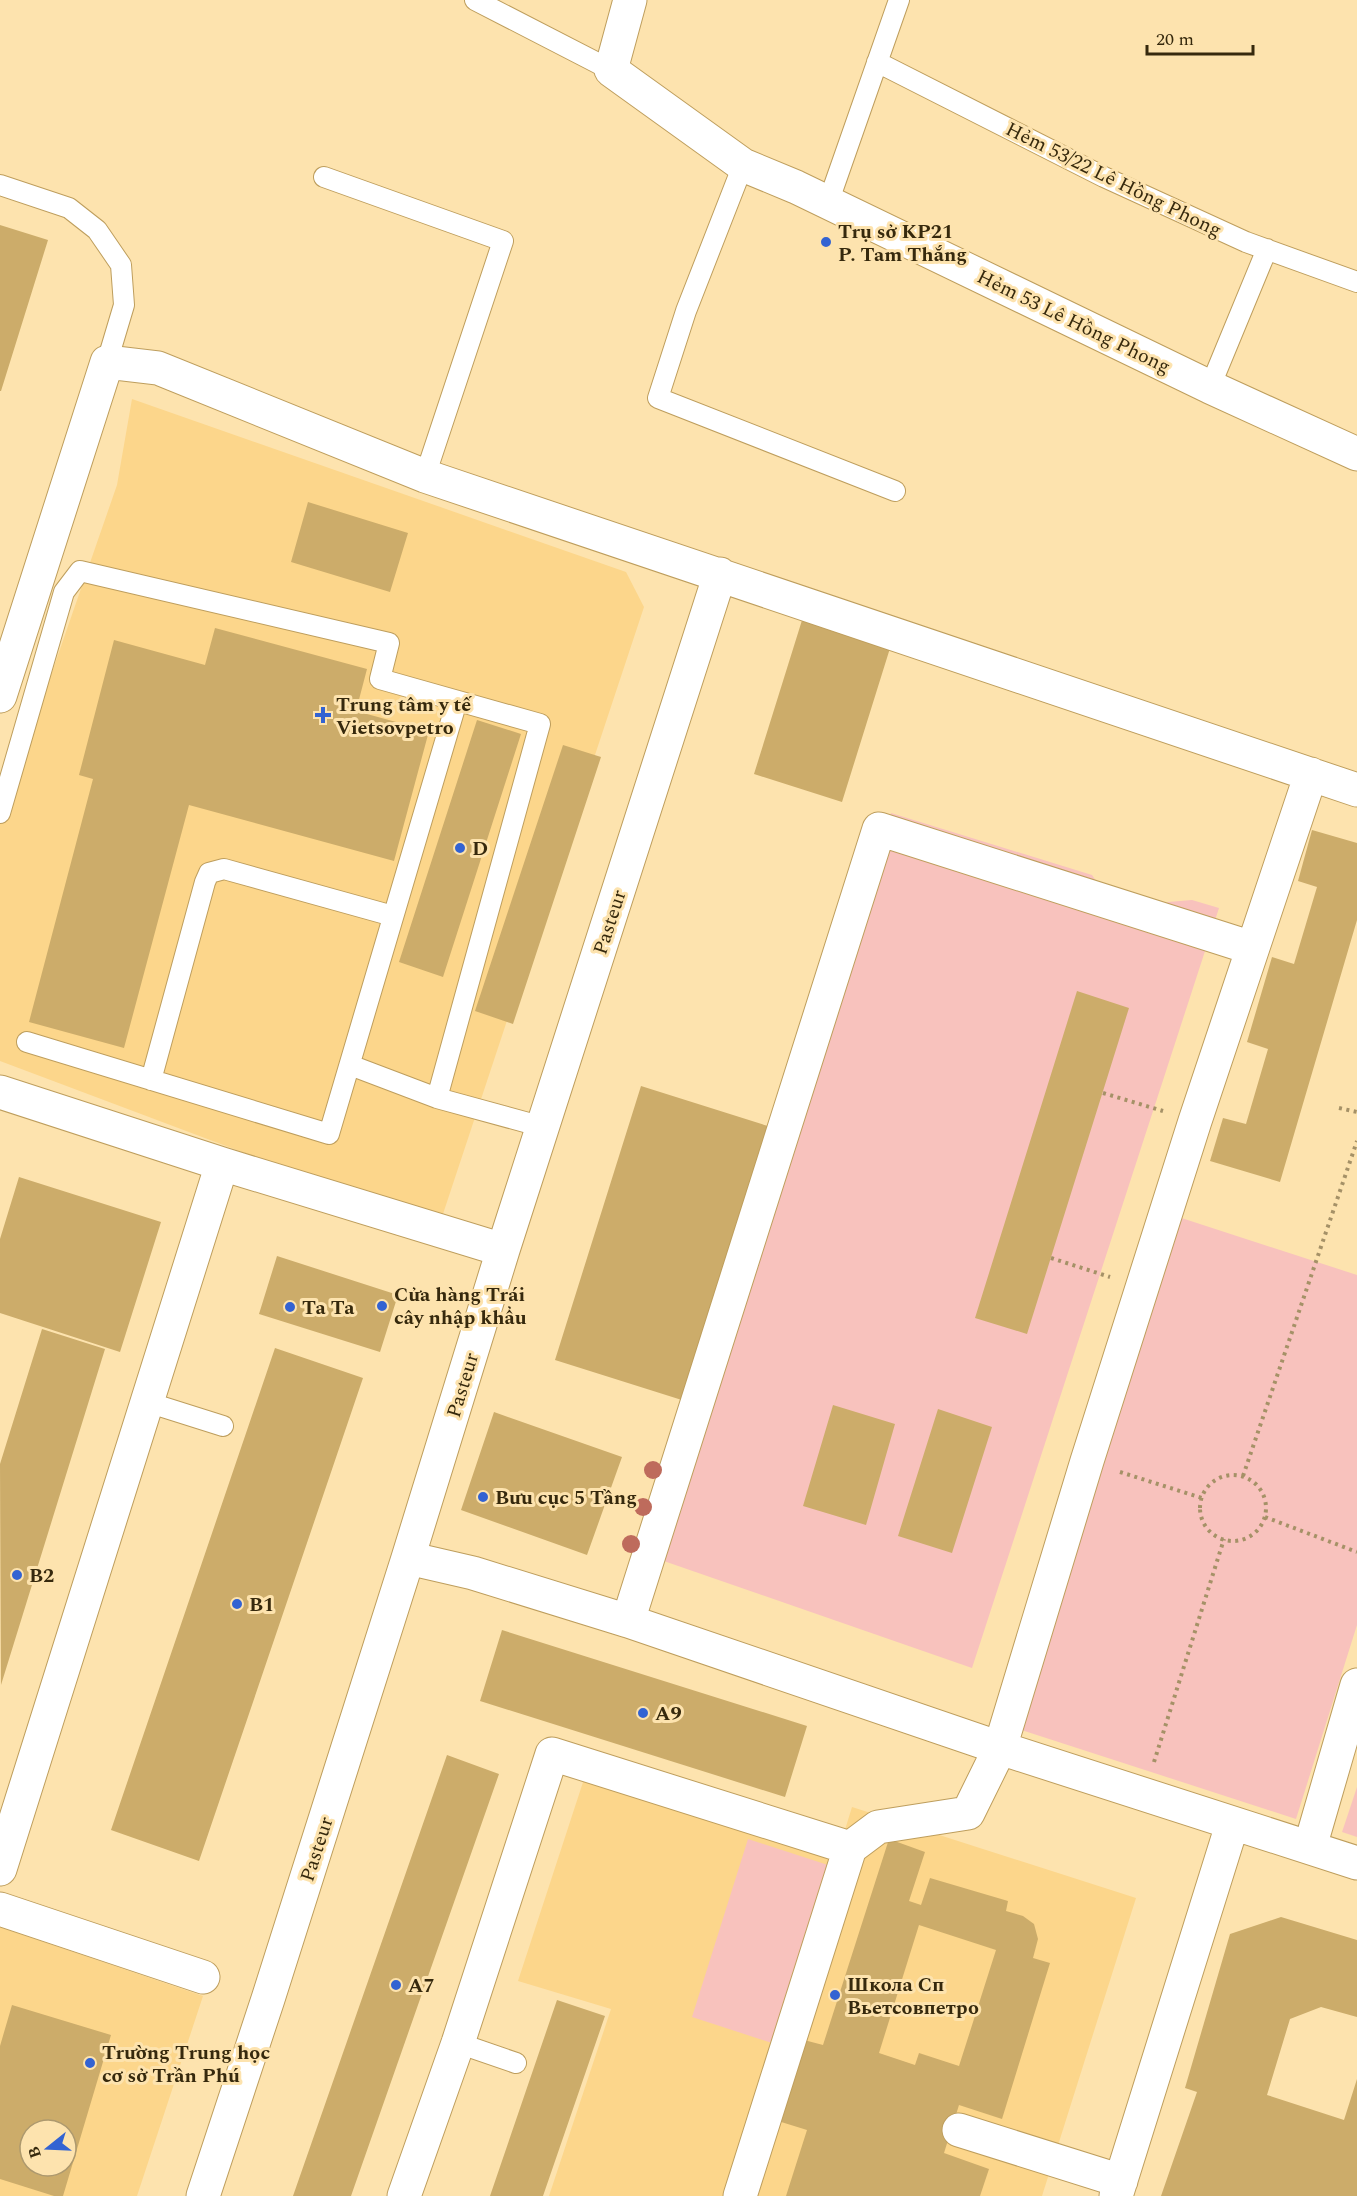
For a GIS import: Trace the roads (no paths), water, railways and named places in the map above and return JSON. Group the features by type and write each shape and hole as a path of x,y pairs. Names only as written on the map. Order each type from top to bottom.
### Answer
{"street":[{"path":"611,70 630,0"},
{"name":"Hẻm 53 Lê Hồng Phong","path":"611,70 743,165 828,202 1210,387 1357,454"},
{"path":"0,696 107,362 158,368 425,476 1357,790"},
{"name":"Pasteur","path":"203,2196 720,574"},
{"path":"740,2196 850,1848 878,1827 968,1813 1000,1748 1087,1461 1195,1121 1311,774"},
{"path":"628,1621 879,829 1252,948"},
{"path":"0,1092 222,1164 503,1250"},
{"path":"0,1869 222,1164"},
{"path":"408,1558 473,1573 628,1621 1000,1748 1232,1825 1357,1863"},
{"path":"1310,1847 1357,1685"},
{"path":"404,2196 458,2043 552,1754 850,1848"},
{"path":"959,2130 1119,2188 1232,1825"},
{"path":"0,1909 203,1977"}],"lane":[{"path":"475,0 611,70"},
{"path":"828,202 899,0"},
{"name":"Hẻm 53/22 Lê Hồng Phong","path":"877,62 1104,177 1266,249 1357,282"},
{"path":"743,165 686,311 658,398 895,491"},
{"path":"324,177 503,241 425,476"},
{"path":"0,185 69,208 97,230 121,265 124,305 107,362"},
{"path":"1210,387 1266,249"},
{"path":"0,813 64,592 80,571 389,643 380,679 540,724 436,1098"},
{"path":"27,1042 329,1134 457,700"},
{"path":"152,1080 209,873 224,869 393,916"},
{"path":"350,1065 436,1098 543,1127"},
{"path":"147,1402 223,1426"},
{"path":"458,2043 516,2064"}],"place":[{"name":"Trụ sở KP21 P. Tam Thắng","path":"826,242"},
{"name":"Trung tâm y tế Vietsovpetro","path":"323,715"},
{"name":"D","path":"460,848"},
{"name":"Cửa hàng Trái cây nhập khẩu","path":"382,1306"},
{"name":"Ta Ta","path":"290,1307"},
{"name":"Bưu cục 5 Tầng","path":"483,1497"},
{"name":"B2","path":"17,1575"},
{"name":"B1","path":"237,1604"},
{"name":"A9","path":"643,1713"},
{"name":"A7","path":"396,1985"},
{"name":"Школа Сп Вьетсовпетро","path":"835,1995"},
{"name":"Trường Trung học cơ sở Trần Phú","path":"90,2063"}]}
